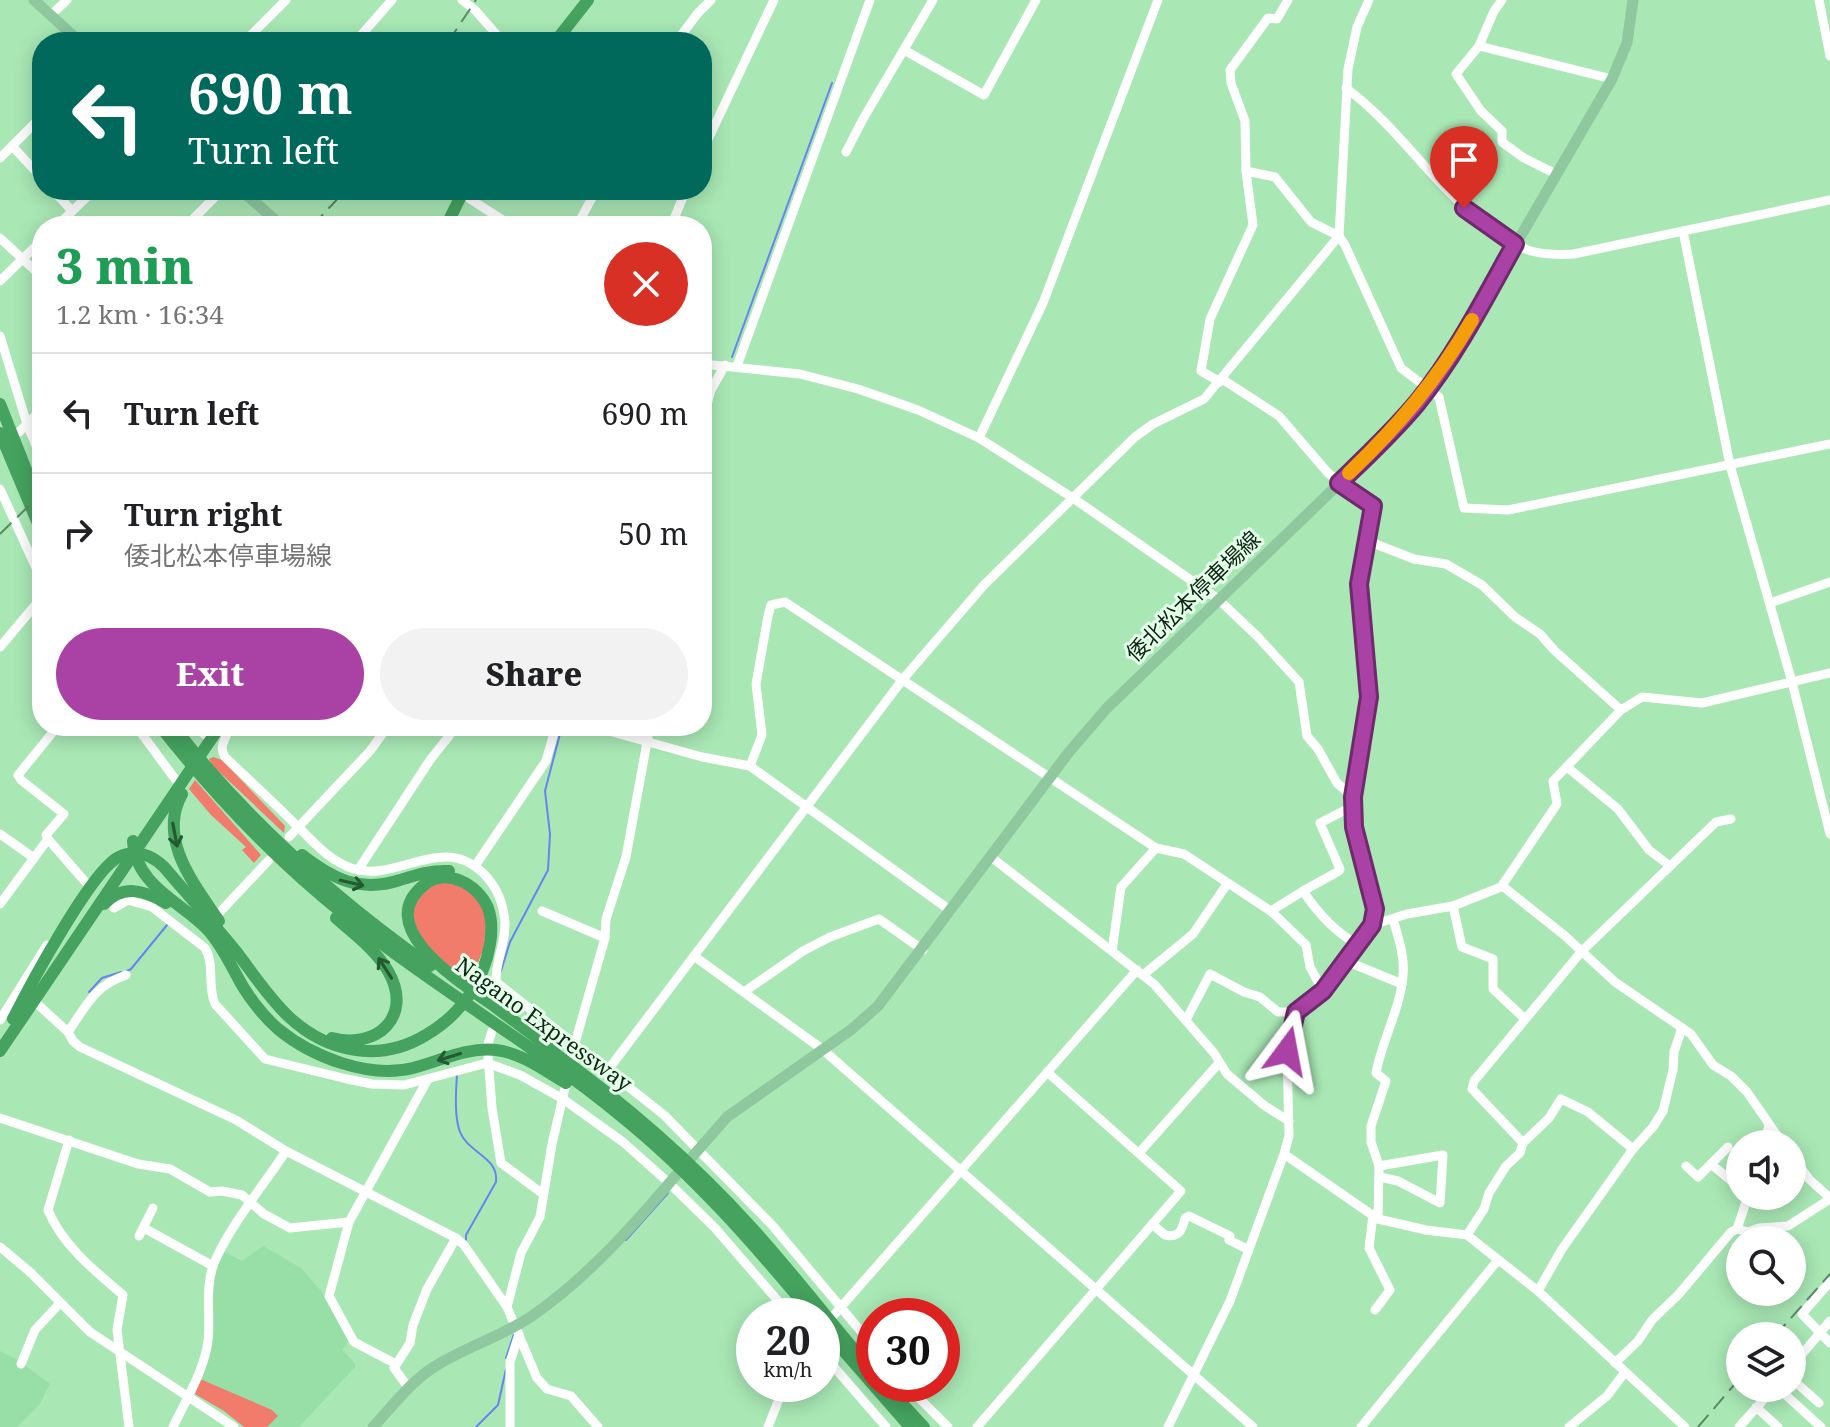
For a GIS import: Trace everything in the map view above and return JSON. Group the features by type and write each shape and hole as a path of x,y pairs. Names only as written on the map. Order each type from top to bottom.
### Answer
{"highway":[{"path":"563,32 588,0"},
{"path":"572,32 596,0"},
{"path":"0,404 32,497"},
{"path":"0,433 32,499"},
{"name":"Nagano Expressway","path":"171,736 186,750 239,819 345,916 464,992"},
{"name":"Nagano Expressway","path":"178,736 186,750"},
{"path":"0,1051 203,736"},
{"path":"92,888 133,846 203,736"},
{"path":"204,736 174,810 172,834 194,882 253,974"},
{"path":"202,770 323,872 336,879 371,886 429,871 451,871 477,882 493,903 497,933 490,968 472,1002 437,1036 405,1052 373,1058 344,1055 292,1038"},
{"name":"Nagano Expressway","path":"202,770 315,878 464,992"},
{"path":"239,819 239,825 249,836 379,959 390,974 395,990 396,1005 391,1019 382,1032 367,1040 334,1039 296,1022"},
{"path":"133,846 145,876 197,930"},
{"path":"0,1040 7,1020 106,867 120,856 145,854 164,867 286,1014 336,1046 372,1052 413,1043 432,1032 452,1016 467,998 480,976 490,942 491,921 484,901 470,885 450,878 436,879 424,885 413,898 409,910 411,929 428,956 464,992 478,1002"},
{"path":"78,934 109,898 127,890 146,893 220,946 241,984 274,1025 333,1061 375,1070 410,1069 480,1050 511,1053 571,1086 663,1152"},
{"name":"Nagano Expressway","path":"478,1002 556,1054 651,1128 722,1196 856,1352"},
{"name":"Nagano Expressway","path":"478,1002 663,1152 725,1214 798,1298"},
{"path":"840,1347 910,1427"},
{"path":"901,1402 924,1427"}],"main road":[{"path":"34,0 69,32"},
{"name":"倭北松本停車場線","path":"695,1153 736,1110 852,1029 878,1006 1049,779 1107,708 1339,483 1398,424 1429,387 1451,356 1612,79 1627,43 1633,0"},
{"path":"252,200 271,216"},
{"path":"379,1424 408,1387 445,1361 518,1330 592,1265 673,1178"}],"street":[{"path":"51,15 67,0"},
{"path":"254,32 286,0"},
{"path":"364,32 392,0"},
{"path":"462,0 494,32"},
{"path":"684,32 711,0"},
{"path":"712,131 774,0"},
{"path":"737,366 870,0"},
{"path":"846,152 933,0"},
{"path":"904,50 984,95 1036,0"},
{"path":"979,438 1043,303 1158,0"},
{"path":"1186,1020 1210,974 1260,997 1278,1012 1296,1012 1323,991 1372,925 1375,909 1354,827 1353,802 1369,697 1359,584 1373,506 1339,483 1279,416 1201,371 1210,319 1252,231 1245,121 1231,83 1230,70 1261,24 1268,18 1277,19 1288,0"},
{"path":"1369,0 1357,27 1346,88 1339,236 1401,368 1439,397 1464,508 1508,510 1830,444"},
{"path":"1502,0 1479,46 1456,74 1481,111 1502,131 1502,142 1524,158 1556,174"},
{"path":"1819,0 1827,21 1830,56"},
{"path":"1479,46 1612,79"},
{"path":"1346,88 1399,137 1464,208 1515,244 1552,255 1574,254 1830,200"},
{"path":"0,158 32,126"},
{"path":"12,146 32,167"},
{"path":"1246,171 1275,177 1311,222 1339,236"},
{"path":"62,200 72,211"},
{"path":"67,216 84,200"},
{"path":"196,216 212,200"},
{"path":"473,200 497,216"},
{"path":"1683,231 1730,465 1792,682 1830,834"},
{"path":"608,1070 903,679 984,585 1144,430 1204,399 1339,236"},
{"path":"0,238 32,266"},
{"path":"0,281 32,250"},
{"path":"0,336 32,436"},
{"path":"712,364 800,374 858,389 918,410 979,438 1073,498 1218,599 1299,682 1307,736 1353,802"},
{"path":"712,388 725,365"},
{"path":"19,432 32,419"},
{"path":"0,489 32,559"},
{"path":"1365,540 1414,559 1446,564 1482,585 1621,710"},
{"path":"1770,603 1830,582"},
{"path":"750,766 762,735 756,684 771,605 785,602 1156,848 1184,854 1271,911 1306,945 1310,967 1323,991"},
{"path":"0,647 32,609"},
{"path":"1372,925 1453,906 1501,887 1557,804 1553,781 1621,710 1642,697 1702,703 1830,673"},
{"path":"50,736 18,775 64,814 46,835 92,888"},
{"path":"143,736 175,779"},
{"path":"223,736 225,757 328,856 358,870 369,871 447,856 475,866 495,886 501,901 505,941 495,978 502,989 664,1115 695,1153 772,1225 828,1298"},
{"path":"289,837 381,736"},
{"path":"358,870 449,736"},
{"path":"475,866 546,761 553,736"},
{"path":"632,736 702,757 750,766 951,911"},
{"path":"571,1057 605,938 606,919 626,857 649,736"},
{"path":"1567,767 1618,809 1649,850 1670,866"},
{"path":"1271,911 1339,871 1320,823 1353,802"},
{"path":"1523,1143 1472,1089 1474,1081 1582,951 1716,822 1731,819"},
{"path":"0,834 34,858"},
{"path":"0,904 48,839"},
{"path":"1112,951 1121,887 1156,848"},
{"path":"991,857 1140,972 1186,1020 1235,1082 1289,1121"},
{"path":"219,913 269,860"},
{"path":"840,1309 1047,1072 1140,972 1193,934 1227,884"},
{"path":"1501,887 1582,951 1615,982 1691,1034 1713,1065 1731,1076 1747,1092 1773,1130"},
{"path":"1303,891 1343,936 1358,945"},
{"path":"114,908 128,900 141,903 197,930 209,955 211,996 215,1004 265,1059 372,1084 404,1085 488,1059 563,1099 673,1178 775,1298"},
{"path":"1453,906 1462,947 1493,959 1493,989 1525,1019"},
{"path":"542,911 605,938"},
{"path":"744,992 803,951 879,919 923,950"},
{"path":"1375,1310 1390,1290 1369,1248 1380,1171 1371,1142 1371,1126 1386,1081 1376,1073 1402,984 1402,955 1393,919"},
{"path":"694,956 822,1049 1253,1427"},
{"path":"1346,961 1402,984"},
{"path":"68,1032 107,981 126,975"},
{"path":"505,1006 511,995"},
{"path":"33,1000 80,1047 236,1120 286,1151 456,1238 507,1307 537,1378 547,1389 571,1396 598,1427"},
{"path":"1168,1427 1230,1301 1284,1154 1289,1121 1287,1051 1296,1012"},
{"path":"1538,1291 1562,1249 1663,1111 1674,1052 1682,1028"},
{"path":"488,1044 492,1031"},
{"path":"488,1059 501,1163 543,1194"},
{"path":"1139,1153 1219,1063"},
{"path":"977,1427 1181,1191 1047,1072"},
{"path":"396,1364 354,1342 329,1296 349,1222 428,1079"},
{"path":"507,1307 521,1253 540,1217 565,1088"},
{"path":"1467,1235 1506,1166 1520,1153 1523,1143 1549,1118 1561,1099 1588,1112 1633,1149"},
{"path":"0,1118 138,1164 170,1169 210,1192 232,1192 290,1228 349,1222"},
{"path":"1768,1130 1769,1124"},
{"path":"69,1140 49,1202 49,1213 91,1269 123,1295 117,1323 118,1351 129,1427"},
{"path":"1686,1166 1698,1177 1726,1149"},
{"path":"173,1427 204,1360 208,1341 208,1285 213,1266 232,1230 286,1151"},
{"path":"1284,1154 1375,1217 1426,1230 1455,1231 1467,1235 1538,1291 1685,1427"},
{"path":"1443,1155 1440,1203 1398,1181 1380,1171 1443,1155"},
{"path":"1711,1164 1726,1176"},
{"path":"1788,1226 1830,1199 1806,1175"},
{"path":"153,1208 141,1232 213,1266"},
{"path":"1152,1224 1165,1235 1178,1234 1189,1216 1230,1236 1229,1240 1249,1250"},
{"path":"408,1387 395,1371 396,1364 410,1343 413,1325 427,1289 456,1238"},
{"path":"1615,1363 1638,1341 1652,1320 1679,1294 1726,1238"},
{"path":"0,1247 30,1272 90,1332 234,1427"},
{"path":"1361,1427 1498,1260"},
{"path":"1830,1282 1802,1314 1830,1343"},
{"path":"21,1364 35,1330 60,1303"},
{"path":"840,1313 856,1329"},
{"path":"1806,1348 1830,1321"},
{"path":"510,1427 510,1362 518,1330"},
{"path":"1569,1427 1607,1396 1625,1372"},
{"path":"840,1374 886,1427"},
{"path":"1806,1391 1819,1403"},
{"path":"768,1427 778,1402"},
{"path":"923,1402 948,1427"},
{"path":"1739,1427 1761,1402"},
{"path":"1792,1402 1821,1427"},
{"path":"1756,1407 1778,1427"}],"shaded area":[{"path":"209,759 222,760 285,826 284,833 212,765"},
{"path":"195,780 261,855 254,863 242,850 246,847 211,815 189,789"},
{"path":"439,882 459,883 481,901 487,923 483,950 471,980 443,963 415,928 413,914 417,901"},
{"path":"263,1246 301,1268 322,1292 349,1341 342,1350 355,1363 355,1367 299,1427 244,1427 195,1394 209,1356 213,1335 212,1282 223,1251 242,1261"},
{"path":"0,1351 18,1360 50,1384 39,1405 17,1427 0,1427"},
{"path":"200,1379 272,1410 278,1416 267,1427 244,1427 195,1394"}],"waterway":[{"path":"732,357 832,83"},
{"path":"501,971 510,942 548,870 550,834 545,791 559,736"},
{"path":"127,971 167,925"},
{"path":"89,992 102,978 121,972"},
{"path":"507,1008 510,1002"},
{"path":"457,1074 456,1111 460,1132 496,1174 496,1182 466,1240"},
{"path":"626,1240 668,1193"},
{"path":"506,1358 514,1334"},
{"path":"476,1427 498,1405 506,1369"}],"railway":[{"path":"455,32 476,0"},
{"path":"321,216 337,200"},
{"path":"0,534 32,503"},
{"path":"1787,1322 1830,1274"},
{"path":"1698,1427 1726,1394"}],"slow traffic":[{"path":"1349,473 1417,403 1472,320"}],"route":[{"path":"1287,1051 1296,1012 1333,979 1372,925 1375,909 1354,827 1353,797 1369,697 1359,584 1373,506 1339,483 1379,445 1429,387 1451,356 1515,244 1464,208"}]}
